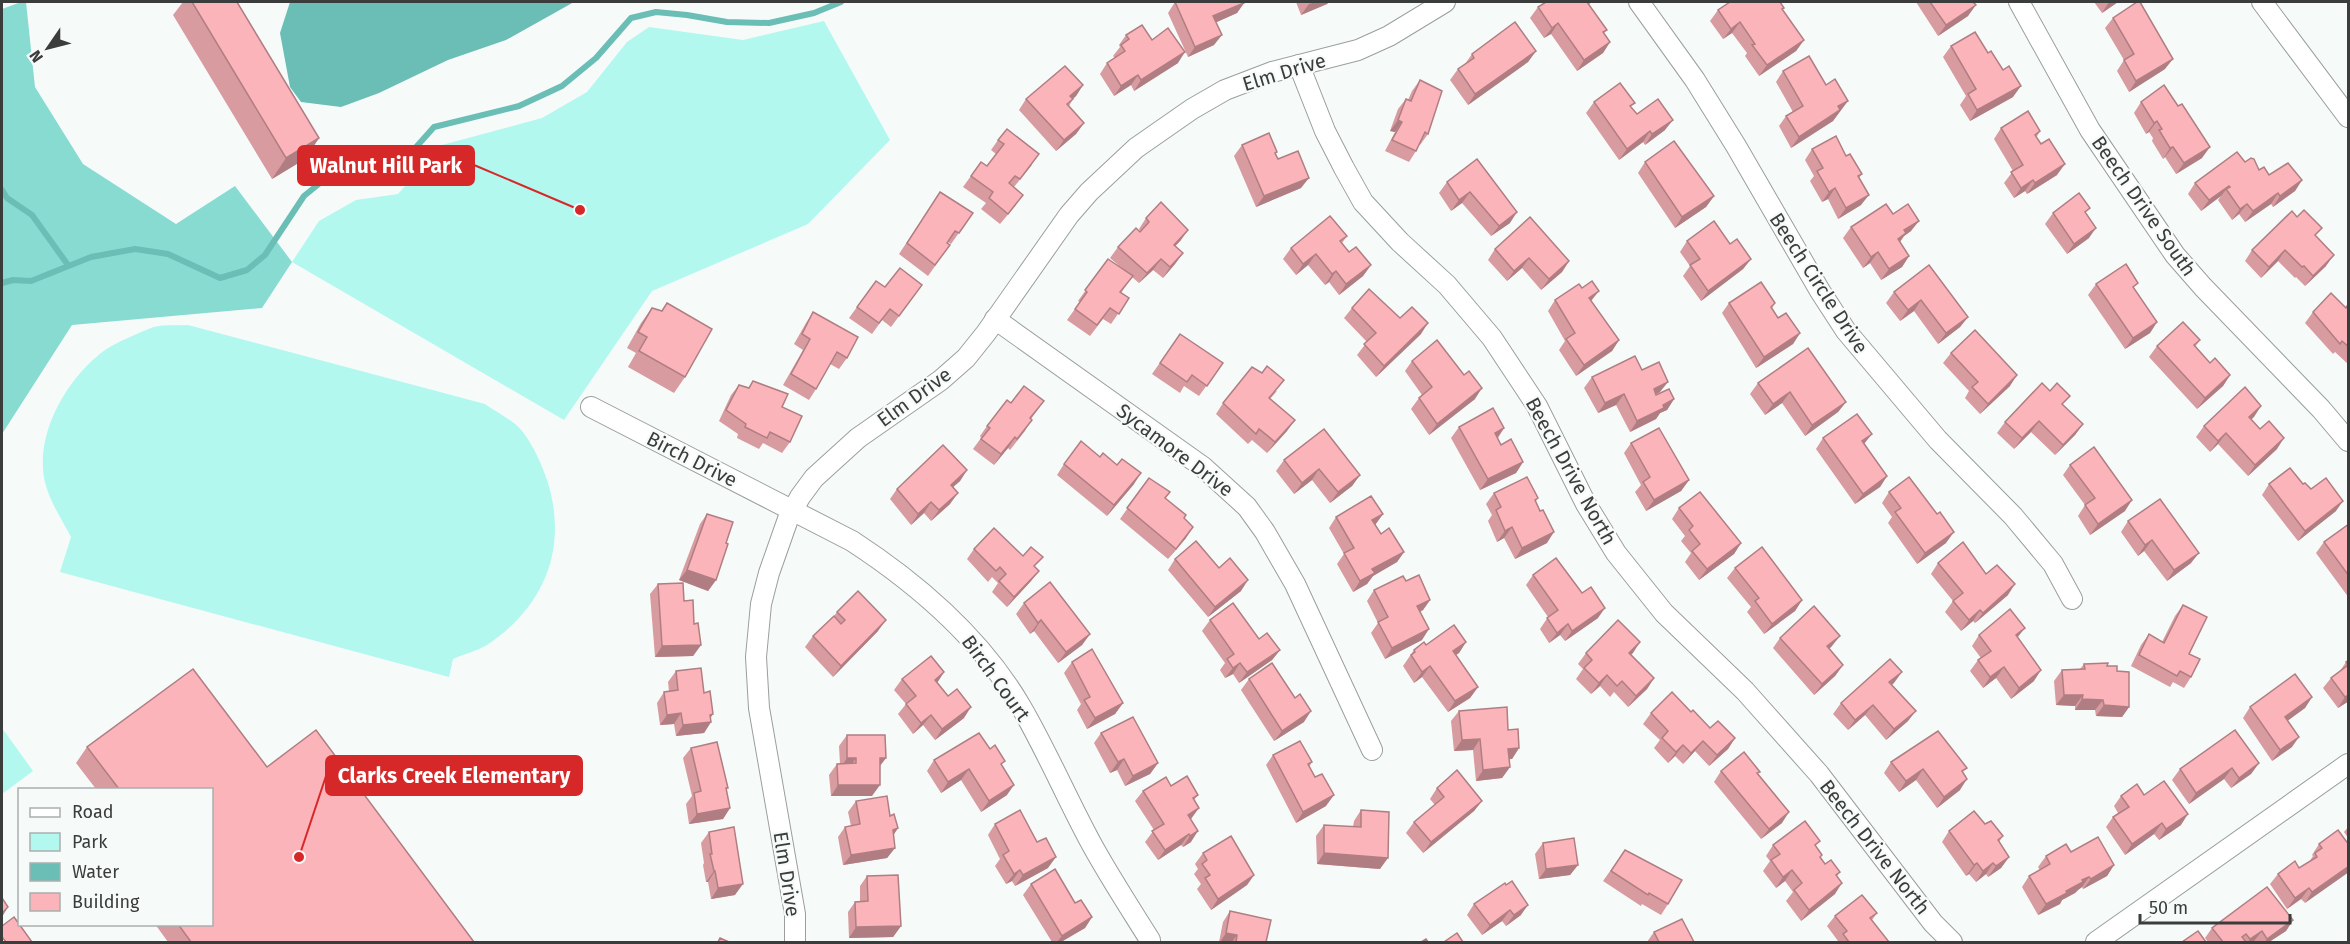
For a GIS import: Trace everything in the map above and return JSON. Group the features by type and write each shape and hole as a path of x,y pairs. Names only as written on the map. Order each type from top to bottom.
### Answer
{"street":[{"name":"Elm Drive","path":"795,942 795,914 759,708 756,657 761,604 769,573 793,511 814,478 865,433 941,380 966,358 1069,215 1089,192 1136,148 1192,109 1225,90 1272,72 1358,50 1389,36 1445,2"},
{"name":"Beech Circle Drive","path":"1639,2 1695,80 1846,331 1938,440 2013,516 2053,564 2072,599"},
{"name":"Beech Drive South","path":"2019,2 2090,130 2170,248 2203,287 2349,441"},
{"path":"2262,2 2349,117"},
{"name":"Beech Drive North","path":"1299,65 1325,131 1363,202 1400,242 1452,291 1492,338 1537,406 1586,504 1616,553 1664,613 1745,691 1819,774 1949,941"},
{"name":"Sycamore Drive","path":"995,319 1203,467 1246,507 1265,532 1294,584 1372,750"},
{"name":"Birch Drive","path":"591,408 793,511"},
{"name":"Birch Court","path":"793,511 852,541 924,592 984,656 1020,705 1092,845 1150,940"},
{"path":"2096,942 2349,764"}],"green space":[{"path":"824,21 890,140 808,224 652,291 564,420 292,262 319,221 356,200 398,194 442,145 542,118 587,92 627,42 649,27 743,40"},
{"path":"188,325 485,404 514,423 530,443 543,469 553,507 555,531 553,553 546,574 537,594 523,613 507,630 487,645 453,659 449,677 60,572 71,537 48,493 43,460 50,424 58,406 79,375 105,350 155,327"},
{"path":"2,728 33,771 2,794"}],"shaded area":[{"path":"26,2 35,87 83,164 176,224 235,186 292,262 262,308 72,325 2,434 2,9"}],"water":[{"path":"290,2 574,2 506,40 448,60 379,93 341,107 301,102 290,87 280,33"}],"building":[{"path":"192,2 237,2 319,138 286,158"},
{"path":"1175,2 1244,3 1213,16 1222,35 1195,47"},
{"path":"1546,2 1587,2 1607,30 1603,32 1610,42 1584,60 1558,23 1552,28 1538,7"},
{"path":"1730,2 1780,2 1784,8 1782,9 1804,40 1767,65 1752,45 1755,44 1740,22 1731,29 1718,10"},
{"path":"1930,2 1973,2 1976,5 1946,25"},
{"path":"2140,2 2173,59 2136,81 2124,60 2134,54 2113,18"},
{"path":"1515,22 1536,51 1475,94 1458,69 1474,58 1472,54"},
{"path":"1142,25 1152,40 1168,28 1185,52 1141,80 1138,75 1121,86 1107,63 1125,51 1121,45 1129,39 1126,35"},
{"path":"1975,32 1988,53 1991,51 2003,70 2009,66 2021,86 1977,110 1968,94 1976,89 1951,46"},
{"path":"1809,56 1826,85 1835,79 1848,101 1838,106 1840,110 1799,137 1786,116 1803,106 1783,71"},
{"path":"1065,66 1083,85 1070,96 1073,99 1067,104 1084,123 1064,140 1026,99"},
{"path":"1420,80 1442,91 1428,134 1425,132 1416,151 1392,140 1402,122 1398,120 1406,99 1411,101"},
{"path":"1620,83 1635,103 1630,106 1637,114 1658,99 1673,120 1652,134 1650,131 1627,149 1594,102"},
{"path":"2164,85 2178,106 2182,104 2210,147 2184,163 2173,147 2170,148 2159,130 2162,129 2157,121 2154,123 2141,102"},
{"path":"2028,111 2040,131 2035,135 2041,144 2049,139 2065,164 2035,183 2033,180 2021,188 2011,172 2023,165 2001,128"},
{"path":"1007,129 1039,154 1020,179 1015,176 1009,183 1023,195 1008,214 989,198 993,192 971,176 981,162 987,166 1004,144 998,140"},
{"path":"1269,133 1278,159 1298,151 1309,178 1264,196 1242,145"},
{"path":"1836,136 1846,156 1850,154 1862,174 1858,176 1869,195 1846,208 1835,188 1829,192 1817,171 1823,168 1812,149"},
{"path":"1674,141 1714,196 1682,217 1645,162"},
{"path":"2237,152 2245,162 2251,158 2254,159 2259,170 2264,167 2269,175 2288,163 2302,180 2280,196 2278,193 2253,211 2247,204 2240,209 2226,189 2229,186 2209,200 2195,183"},
{"path":"1477,159 1517,212 1499,226 1470,192 1459,200 1447,182"},
{"path":"940,192 973,213 959,233 955,231 947,243 950,245 935,265 907,243"},
{"path":"2079,193 2090,208 2085,212 2096,228 2074,244 2053,213"},
{"path":"1161,202 1188,230 1174,245 1183,253 1170,267 1161,259 1147,273 1118,247 1136,228 1140,232 1149,222 1146,218"},
{"path":"1886,204 1893,214 1908,204 1919,221 1904,230 1906,233 1898,239 1909,256 1889,269 1878,252 1871,257 1851,227"},
{"path":"2304,210 2322,228 2315,235 2334,255 2313,276 2285,250 2269,267 2252,250 2292,211 2297,217"},
{"path":"1330,216 1347,236 1340,241 1349,252 1356,247 1371,265 1346,284 1336,271 1332,274 1316,254 1303,264 1291,248"},
{"path":"1530,217 1569,261 1549,279 1529,258 1514,271 1495,249"},
{"path":"1714,221 1730,244 1737,239 1751,259 1708,291 1690,265 1700,259 1687,241"},
{"path":"1108,259 1133,276 1120,292 1129,298 1119,314 1110,308 1097,325 1075,309 1087,292 1085,290"},
{"path":"2126,264 2138,283 2133,287 2157,322 2133,338 2096,284"},
{"path":"1929,265 1968,317 1946,333 1921,300 1908,310 1894,292"},
{"path":"900,268 922,285 899,316 890,309 879,323 857,307 876,281 885,287"},
{"path":"1592,281 1599,291 1589,298 1619,340 1584,365 1566,339 1575,333 1555,300 1579,284 1582,288"},
{"path":"1761,282 1775,303 1771,307 1778,318 1786,313 1800,333 1764,357 1729,303"},
{"path":"1369,289 1400,318 1412,307 1428,323 1384,366 1364,344 1376,333 1352,308"},
{"path":"2331,293 2346,308 2349,307 2349,347 2342,341 2340,344 2313,312"},
{"path":"667,303 712,329 685,377 639,351 647,337 638,332 652,308 662,311"},
{"path":"813,312 858,337 847,358 837,352 816,389 791,374 810,339 802,334"},
{"path":"2183,322 2200,340 2194,345 2210,363 2215,358 2230,375 2205,398 2157,346"},
{"path":"1975,330 2017,375 1988,404 1972,387 1978,382 1951,353"},
{"path":"1180,334 1223,363 1207,386 1192,375 1187,382 1160,363"},
{"path":"1437,340 1464,375 1469,371 1482,388 1437,424 1419,398 1432,387 1412,361"},
{"path":"1808,348 1846,402 1812,425 1790,392 1773,404 1758,383"},
{"path":"1635,356 1642,370 1659,362 1668,382 1654,389 1656,395 1669,389 1674,399 1663,405 1664,408 1637,421 1624,394 1605,403 1592,377"},
{"path":"1267,366 1284,380 1269,398 1295,420 1275,442 1259,429 1256,434 1223,403 1252,367 1262,373"},
{"path":"753,381 788,394 782,407 802,416 790,442 770,432 767,438 745,427 746,424 726,410 739,385 749,388"},
{"path":"2042,383 2050,391 2057,383 2070,396 2062,404 2083,424 2063,445 2039,421 2022,438 2005,422"},
{"path":"1024,386 1044,401 1017,439 1015,437 1001,454 981,439 990,428 987,426 1007,400 1011,403"},
{"path":"2245,387 2261,406 2249,417 2260,429 2269,421 2284,438 2255,465 2226,433 2218,441 2204,426"},
{"path":"1493,408 1504,428 1495,433 1501,445 1511,439 1523,462 1488,479 1459,427"},
{"path":"1857,414 1872,434 1862,441 1887,476 1863,494 1823,438"},
{"path":"1659,428 1689,480 1654,500 1643,482 1650,477 1631,443"},
{"path":"1324,429 1360,475 1338,492 1319,469 1302,483 1284,460"},
{"path":"1081,441 1100,457 1103,453 1117,465 1122,459 1141,473 1114,505 1064,464"},
{"path":"943,445 967,470 951,485 958,493 939,510 931,502 918,514 897,489"},
{"path":"2094,447 2132,500 2098,524 2085,505 2095,498 2070,465"},
{"path":"2290,468 2303,484 2305,483 2311,489 2326,478 2343,501 2305,531 2269,484"},
{"path":"1527,477 1538,498 1535,500 1540,511 1543,510 1554,532 1522,548 1512,527 1505,531 1496,510 1501,507 1494,493"},
{"path":"1909,477 1937,514 1940,512 1954,532 1925,553 1895,512 1901,508 1889,492"},
{"path":"1149,478 1170,492 1165,498 1186,515 1184,518 1193,527 1176,549 1127,508"},
{"path":"1700,492 1741,543 1707,569 1692,551 1700,544 1689,530 1693,526 1679,508"},
{"path":"1371,496 1383,514 1372,520 1381,534 1389,528 1404,552 1372,569 1375,573 1360,581 1344,553 1354,548 1336,517"},
{"path":"2160,499 2199,553 2174,570 2152,540 2145,545 2128,521"},
{"path":"707,514 733,522 716,580 687,570"},
{"path":"2349,524 2349,576 2324,542"},
{"path":"994,528 1023,556 1031,547 1043,557 1034,566 1039,571 1014,597 999,581 1006,574 1000,567 996,571 974,549"},
{"path":"1196,541 1219,568 1230,558 1248,580 1215,607 1175,559"},
{"path":"1963,542 1986,574 1997,565 2015,584 1983,613 1980,610 1969,620 1953,601 1963,593 1938,563"},
{"path":"1762,547 1802,600 1772,624 1755,601 1759,598 1735,568"},
{"path":"1556,558 1582,593 1591,587 1605,608 1572,631 1568,624 1557,633 1547,618 1558,610 1533,575"},
{"path":"1419,575 1430,600 1417,606 1429,629 1392,648 1378,622 1388,617 1374,590 1403,576 1406,581"},
{"path":"1050,582 1090,634 1066,652 1041,620 1038,623 1024,603"},
{"path":"683,583 684,601 693,600 694,624 698,623 701,645 662,646 658,584"},
{"path":"858,591 886,620 841,666 813,636 834,616 841,624 845,620 837,612"},
{"path":"1233,603 1259,639 1267,633 1280,650 1247,672 1240,663 1233,668 1227,659 1234,654 1210,620"},
{"path":"2183,605 2207,617 2189,654 2200,659 2191,677 2180,671 2177,676 2139,655 2149,634 2164,643"},
{"path":"1814,606 1840,636 1827,646 1843,665 1822,684 1780,638"},
{"path":"2010,609 2025,628 2016,635 2041,670 2019,688 2004,667 1990,677 1978,660 1991,651 1979,635"},
{"path":"1618,620 1640,642 1629,653 1654,678 1636,696 1622,681 1617,686 1607,675 1599,683 1584,668 1592,660 1586,653"},
{"path":"1454,625 1466,642 1453,651 1478,687 1455,701 1430,666 1422,672 1411,655 1424,642 1426,645"},
{"path":"1092,649 1123,703 1095,718 1084,700 1090,697 1072,662"},
{"path":"931,656 944,672 935,680 948,696 957,689 971,707 942,729 931,715 921,723 906,704 916,696 902,679"},
{"path":"1890,659 1902,672 1889,682 1916,711 1894,729 1873,705 1855,720 1841,703"},
{"path":"2349,660 2349,695 2345,697 2331,678 2348,665 2346,662"},
{"path":"1272,663 1295,698 1300,694 1311,711 1282,731 1249,679"},
{"path":"2108,663 2107,666 2117,666 2117,671 2129,672 2129,707 2104,705 2103,700 2082,699 2083,695 2064,695 2062,670 2085,669 2084,664"},
{"path":"701,668 704,693 710,691 713,714 710,715 711,722 683,725 681,713 667,715 664,692 678,690 676,671"},
{"path":"193,669 267,767 316,730 474,942 191,942 179,926 213,926 213,788 118,788 87,747"},
{"path":"2295,674 2312,697 2285,717 2299,737 2280,750 2250,707"},
{"path":"1672,692 1710,728 1718,721 1735,738 1717,755 1703,741 1691,753 1683,745 1676,752 1662,738 1668,731 1651,713"},
{"path":"1507,707 1508,730 1518,729 1519,748 1508,749 1510,767 1483,770 1480,739 1462,740 1459,711"},
{"path":"1133,717 1158,763 1133,776 1124,759 1118,762 1101,733"},
{"path":"2235,730 2259,763 2239,778 2232,768 2196,793 2180,769"},
{"path":"1938,731 1967,768 1962,771 1967,779 1944,797 1923,769 1906,781 1891,762"},
{"path":"979,733 990,749 995,745 1005,761 1001,764 1014,785 989,801 969,769 948,782 934,760"},
{"path":"847,735 885,735 886,758 880,758 880,785 838,785 837,764 856,763 856,758 847,758"},
{"path":"1300,741 1312,762 1308,764 1315,777 1322,774 1334,795 1303,812 1273,755"},
{"path":"717,742 728,788 726,788 730,808 697,814 694,793 701,791 691,748"},
{"path":"1744,752 1760,772 1757,773 1789,812 1769,829 1721,771"},
{"path":"1457,770 1482,801 1431,842 1414,822 1444,797 1437,788"},
{"path":"1187,776 1198,795 1193,798 1199,808 1188,815 1198,831 1190,836 1189,834 1165,850 1152,831 1164,824 1143,791 1166,777 1171,786"},
{"path":"2164,781 2188,814 2166,829 2162,823 2132,844 2113,817 2129,807 2121,796 2137,784 2144,795"},
{"path":"887,796 890,816 894,814 898,828 893,830 895,848 851,855 845,827 860,824 856,801"},
{"path":"1020,810 1037,842 1046,838 1056,857 1023,875 1020,870 1014,874 1003,855 1009,851 995,824"},
{"path":"1361,810 1389,812 1388,858 1324,853 1324,825 1361,827"},
{"path":"1974,811 1985,824 1991,821 2003,836 1998,840 2009,857 1996,866 1993,863 1983,871 1977,863 1974,865 1949,831"},
{"path":"1805,821 1820,841 1815,845 1822,855 1820,857 1825,864 1831,860 1840,872 1836,875 1842,883 1809,910 1794,890 1802,883 1792,870 1783,877 1771,860 1780,854 1773,845"},
{"path":"734,827 743,884 718,888 710,854 712,854 709,832"},
{"path":"2338,830 2349,845 2349,866 2312,892 2309,888 2295,898 2278,874 2295,861 2299,868 2317,857 2315,853 2322,848 2319,844"},
{"path":"1231,836 1254,875 1218,899 1205,878 1210,875 1202,864 1207,860 1203,853"},
{"path":"2098,837 2114,865 2091,879 2089,877 2082,880 2083,882 2066,891 2067,893 2046,904 2029,876 2050,864 2046,856 2066,844 2071,852"},
{"path":"1574,838 1578,865 1546,869 1543,843"},
{"path":"1625,850 1682,880 1668,904 1649,893 1648,895 1611,871"},
{"path":"1055,869 1075,903 1081,900 1092,917 1062,936 1031,884"},
{"path":"898,875 901,926 856,927 855,902 868,901 867,876"},
{"path":"1512,881 1528,905 1514,915 1510,910 1490,925 1474,904 1505,883 1506,885"},
{"path":"2267,887 2293,920 2267,939 2262,931 2250,939 2246,934 2242,937 2246,942 2223,942 2212,928"},
{"path":"1862,895 1877,913 1870,918 1889,942 1849,942 1843,934 1847,931 1835,916"},
{"path":"2,898 8,907 2,913"},
{"path":"1230,911 1271,920 1266,942 1236,942 1237,935 1226,933"},
{"path":"14,917 18,926 20,926 32,942 6,942 2,937 2,926"},
{"path":"1682,919 1694,942 1659,942 1654,932"},
{"path":"2198,931 2206,942 2182,942"},
{"path":"1457,933 1463,942 1444,942"}],"waterway":[{"path":"2,283 13,280 31,281 91,257 135,249 168,254 220,278 247,270 265,255 304,196 331,174 357,171 388,173 409,155 434,127 519,106 562,86 596,58 631,18 656,12 727,22 769,23 814,13 841,2"},
{"path":"2,190 7,198 32,215 68,265"}],"place":[{"name":"Walnut Hill Park","path":"580,210"},
{"name":"Clarks Creek Elementary","path":"299,857"}]}
